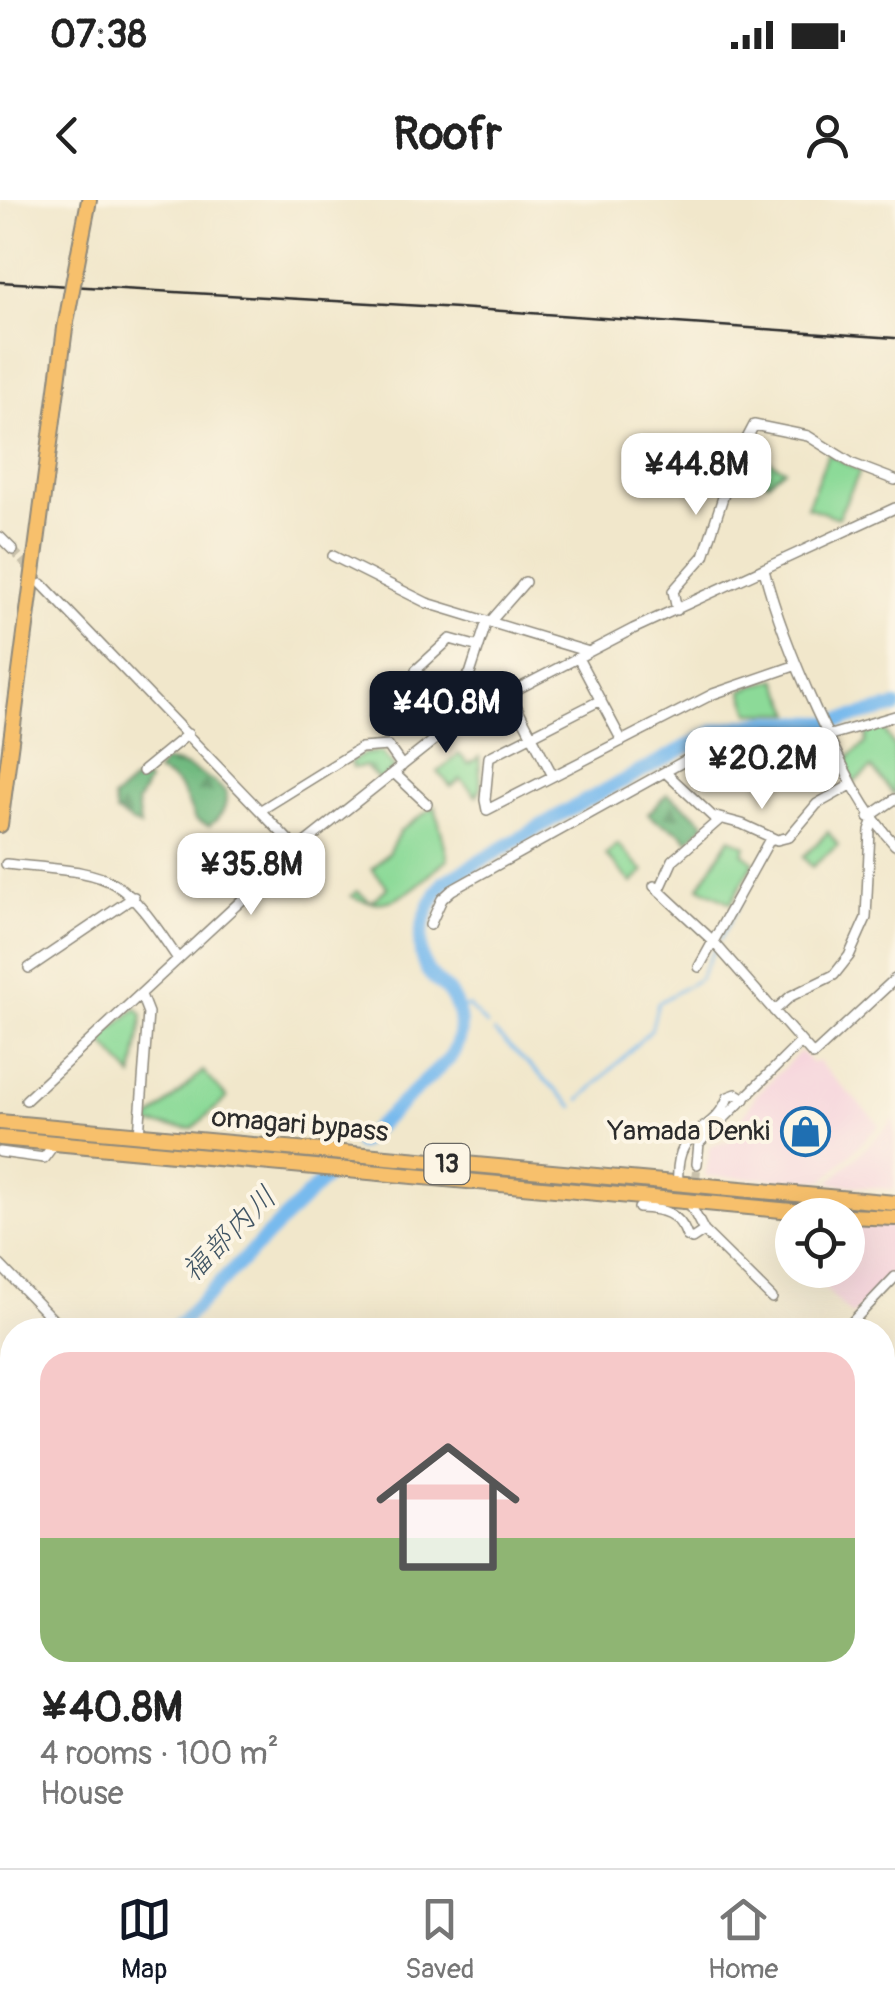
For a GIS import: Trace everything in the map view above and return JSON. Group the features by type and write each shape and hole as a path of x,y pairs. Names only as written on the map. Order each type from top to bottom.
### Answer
{"highway":[{"path":"0,825 66,328 89,200"},
{"name":"omagari bypass","path":"0,1122 895,1203"},
{"name":"omagari bypass","path":"0,1138 775,1210"},
{"path":"865,1217 895,1218"}],"street":[{"path":"677,610 673,591 704,556 734,463 754,425 808,436 853,464 895,480"},
{"path":"26,1100 297,848 462,718 588,652 895,508"},
{"path":"0,537 13,550"},
{"path":"333,556 427,603 588,652"},
{"path":"764,570 794,666 826,734 871,819 895,845"},
{"path":"445,699 470,674 488,622 525,582"},
{"path":"42,584 297,848"},
{"path":"462,718 416,670 450,639 479,647"},
{"path":"578,658 622,740"},
{"path":"600,700 488,758 487,810 713,694 794,666"},
{"path":"509,692 553,776"},
{"path":"430,924 442,899 452,890 715,744 778,733 826,734 895,716"},
{"path":"143,771 188,734"},
{"path":"262,810 361,748 388,746 398,770 427,804"},
{"path":"665,772 719,820 742,824 770,838 788,837 817,804 851,784"},
{"path":"774,1011 791,996 834,975 850,956 866,918 871,819 895,799"},
{"path":"719,820 673,860 657,889 714,942 813,1055 895,979"},
{"path":"699,967 770,838"},
{"path":"6,864 89,872 109,878 134,897 178,959"},
{"path":"28,968 134,897"},
{"path":"138,1135 148,1013 141,995"},
{"path":"697,1164 700,1143 800,1042"},
{"path":"678,1183 679,1155 686,1140 724,1108 728,1098 736,1094 745,1099"},
{"path":"0,1152 44,1158 54,1144"},
{"path":"645,1199 639,1208 669,1212 687,1236 698,1238 704,1231"},
{"path":"692,1208 704,1231 772,1298"},
{"path":"0,1266 51,1318"},
{"path":"856,1318 895,1277"}],"shaded area":[{"path":"801,1051 812,1064 817,1061 880,1125 824,1181 705,1176 711,1145 729,1141 755,1096"},
{"path":"895,1118 895,1190 828,1183 884,1130"},
{"path":"865,1223 895,1225 895,1272 852,1316 825,1288 865,1288"}],"green space":[{"path":"746,448 784,469 768,482 737,466"},
{"path":"828,454 860,471 838,518 807,507"},
{"path":"777,679 793,713 750,713 742,690"},
{"path":"882,726 895,748 894,795 872,768 853,783 845,760 865,744 868,730"},
{"path":"381,752 395,768 379,780 365,766 353,768 350,762 365,754"},
{"path":"459,754 469,764 479,757 481,788 476,796 461,779 451,787 438,772"},
{"path":"164,762 197,772 226,792 223,811 209,826 195,820 177,785 156,772"},
{"path":"146,779 137,803 140,827 116,813 113,799 135,780"},
{"path":"667,794 705,824 688,841 648,814"},
{"path":"435,806 448,859 404,895 371,902 387,886 372,869 388,853 400,831"},
{"path":"828,832 838,845 812,867 803,857"},
{"path":"730,838 746,846 743,853 754,862 731,903 699,887"},
{"path":"618,844 644,872 632,883 606,855"},
{"path":"357,891 371,902 366,901 351,896"},
{"path":"137,1008 143,1015 133,1077 100,1039"},
{"path":"203,1071 227,1098 192,1129 145,1124"}],"waterway":[{"name":"福部内川","path":"359,1143 449,1059 457,1043 457,1009 449,993 427,970 421,948 423,924 444,882 716,731 765,722 828,723 895,707"},
{"path":"720,940 755,876"},
{"path":"580,1100 651,1030 658,1003 699,979 714,950"},
{"path":"458,1009 468,1006 487,1025"},
{"path":"494,1032 574,1107"},
{"name":"福部内川","path":"185,1318 325,1178"}],"tunnel":[{"path":"13,550 34,574"},
{"path":"693,1206 697,1164"}],"railway":[{"path":"0,282 895,338"}],"place":[{"name":"Yamada Denki","path":"805,1131"}]}
